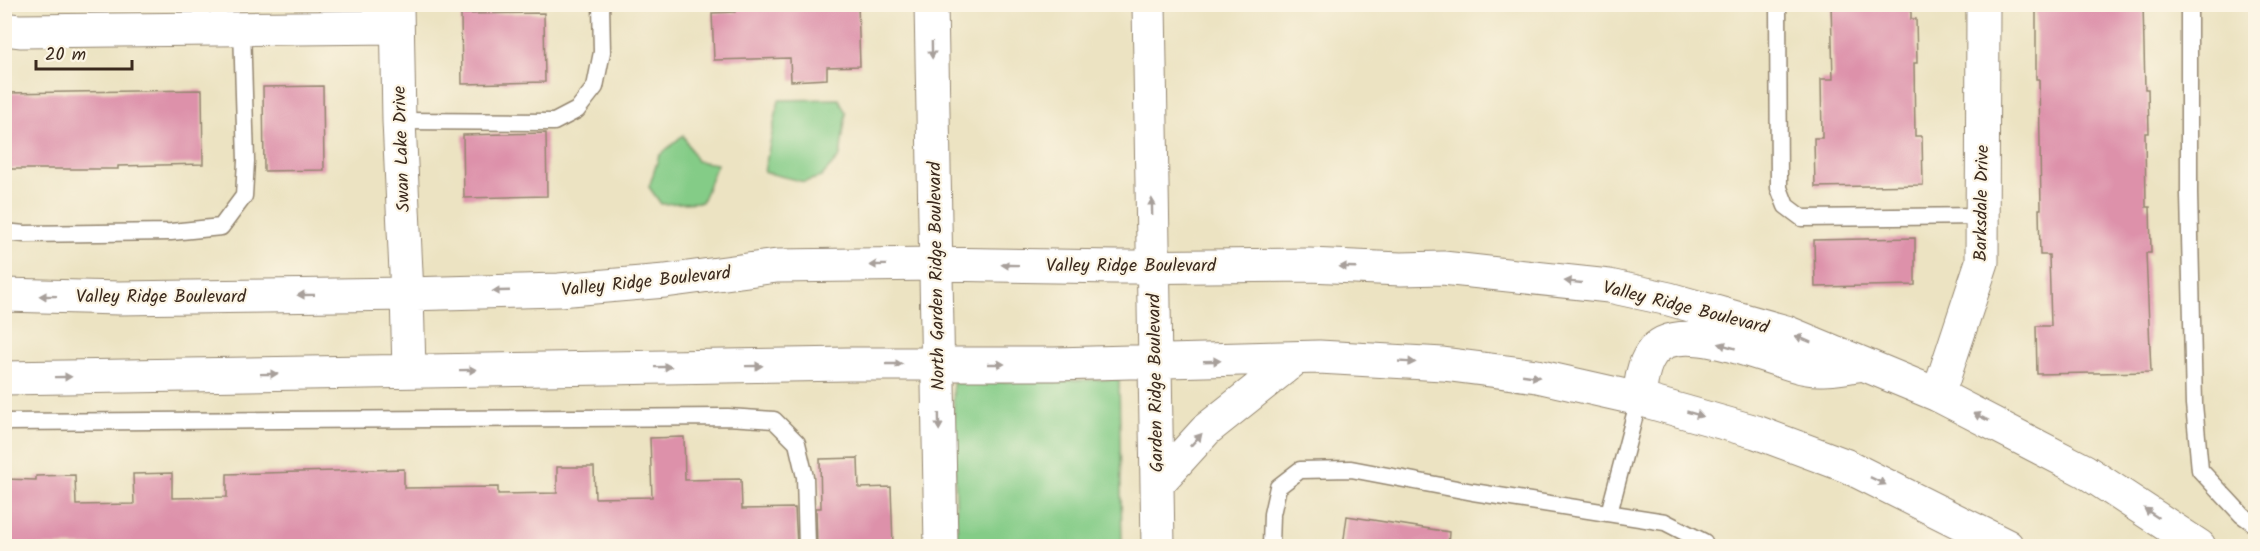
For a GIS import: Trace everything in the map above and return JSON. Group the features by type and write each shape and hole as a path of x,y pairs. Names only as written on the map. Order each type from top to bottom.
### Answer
{"main road":[{"name":"North Garden Ridge Boulevard","path":"931,4 941,546"},
{"name":"Garden Ridge Boulevard","path":"1149,4 1158,546"},
{"name":"Barksdale Drive","path":"1938,395 1982,262 1983,4"},
{"path":"4,28 20,31 201,16 242,28 397,16"},
{"name":"Swan Lake Drive","path":"397,16 409,371"},
{"name":"Valley Ridge Boulevard","path":"4,295 119,298 559,290 777,266 936,264 1116,267 1309,265 1401,269 1443,268 1609,286 1661,297 1786,332 1938,395 2085,471 2199,546"},
{"path":"1639,399 1643,374 1651,353 1667,341 1684,338 1706,339 1809,369 1866,365"},
{"path":"4,378 938,363 1154,362 1319,357 1443,364 1538,376 1639,399 1756,432 1847,466 2007,546"},
{"path":"1157,484 1207,429 1296,358"}],"lane":[{"path":"399,121 554,122 577,110 596,87 602,52 601,4"},
{"path":"1778,4 1779,188 1786,206 1802,218 1983,216"},
{"path":"2189,4 2189,194 2194,404 2200,470 2242,515 2256,525"},
{"path":"4,232 26,234 171,232 221,227 244,196 246,161 242,28"},
{"path":"1609,513 1639,399"},
{"path":"4,422 728,417 774,420 797,442 806,477 807,546"},
{"path":"1271,546 1272,514 1278,487 1300,470 1351,469 1473,492 1665,522 1704,542 1704,546"}],"green space":[{"path":"839,99 846,113 840,156 821,177 804,182 764,172 779,100"},
{"path":"683,135 697,161 717,164 702,202 661,204 649,187 659,156"},
{"path":"1119,379 1122,546 957,546 953,383"}],"building":[{"path":"735,4 858,4 860,66 827,67 827,79 791,81 790,58 714,60 712,13 735,12"},
{"path":"1831,4 1911,4 1911,19 1916,19 1915,136 1922,136 1923,185 1815,187 1814,138 1822,138 1821,79 1833,79"},
{"path":"2036,4 2143,4 2145,89 2148,89 2149,133 2145,133 2146,207 2150,207 2151,253 2146,253 2151,372 2037,374 2036,326 2051,326 2049,255 2040,255 2039,79 2036,79"},
{"path":"544,13 545,82 462,84 461,14"},
{"path":"323,86 324,170 264,171 263,87"},
{"path":"202,90 203,164 118,166 118,169 4,169 4,93"},
{"path":"546,133 547,196 464,198 463,135"},
{"path":"1915,238 1915,285 1815,287 1814,240"},
{"path":"684,437 685,480 741,479 742,509 795,508 797,546 4,546 4,479 36,480 36,476 75,475 76,505 134,504 133,474 172,473 172,498 227,497 227,474 404,469 404,488 498,487 498,494 557,493 557,467 594,467 595,498 652,497 650,438"},
{"path":"858,458 859,488 891,487 893,546 817,546 816,508 821,508 820,459"},
{"path":"1347,516 1449,532 1448,546 1343,546"}]}
